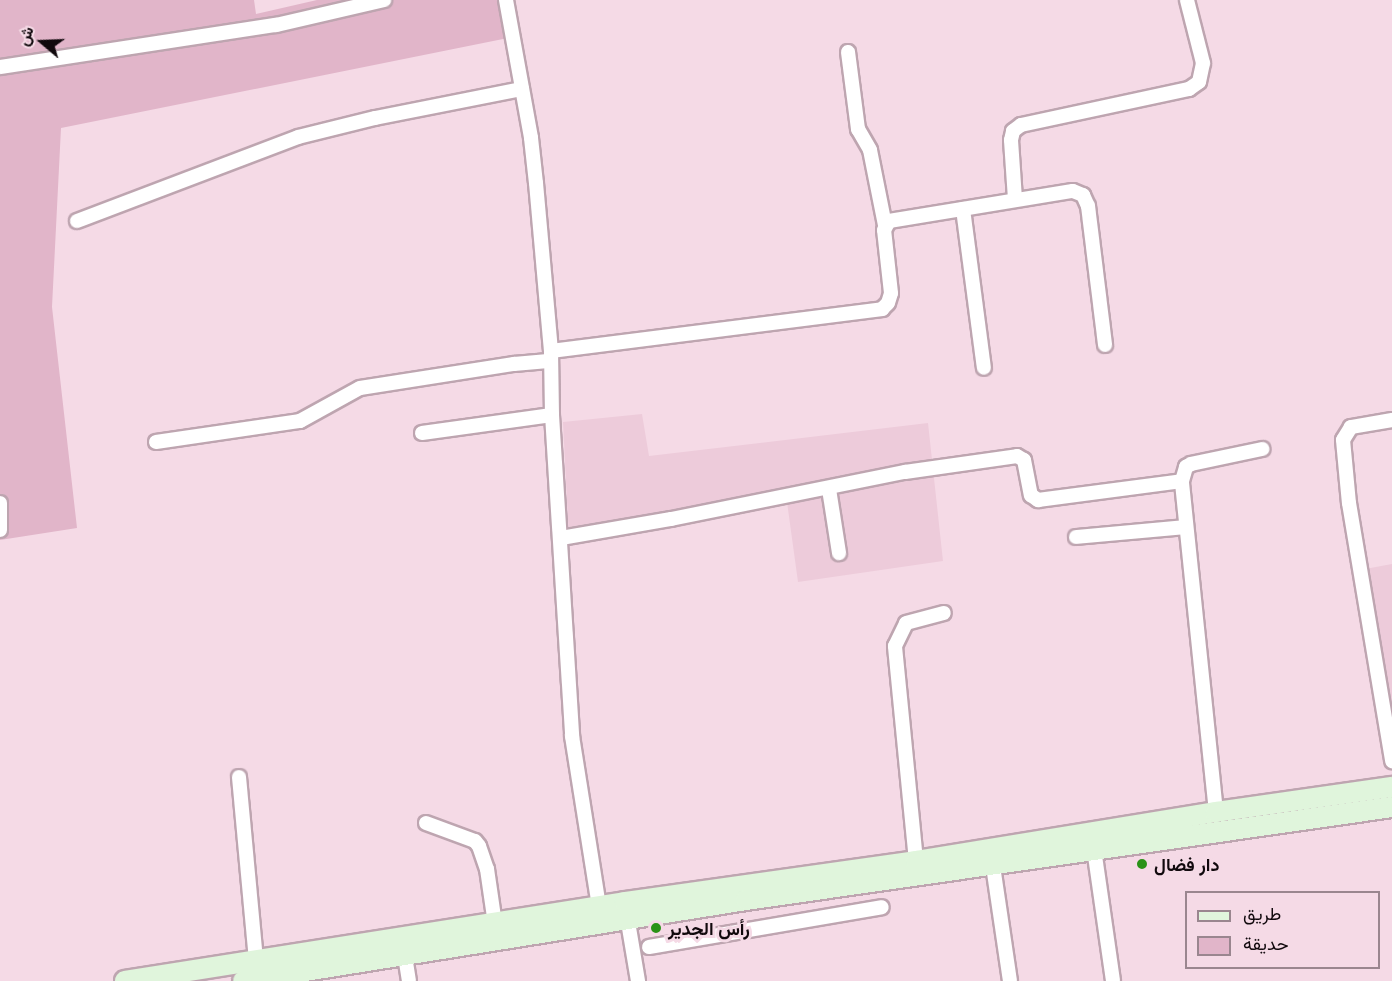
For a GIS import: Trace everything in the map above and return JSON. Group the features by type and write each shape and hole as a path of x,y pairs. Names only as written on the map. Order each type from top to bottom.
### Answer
{"main road":[{"path":"243,981 405,956 626,910 916,861 1216,812 1392,787"},
{"path":"626,910 993,866 1094,849 1392,807"},
{"path":"125,981 495,924 600,915"}],"street":[{"path":"0,67 276,25 384,0"},
{"path":"506,0 536,183 551,356 552,416 572,736 600,915"},
{"path":"1015,199 1011,140 1014,131 1021,124 1189,89 1199,82 1203,63 1187,0"},
{"path":"156,442 300,422 360,388 551,356 882,309 888,303 891,293 885,225 870,150 858,129 848,52"},
{"path":"77,221 298,137 375,118 522,89"},
{"path":"885,225 894,218 1078,191 1086,198 1105,345"},
{"path":"963,209 984,368"},
{"path":"422,433 552,416"},
{"path":"1392,420 1351,427 1343,440 1349,503 1392,761"},
{"path":"1216,812 1182,481 1186,467 1191,464 1262,449"},
{"path":"561,538 829,489 905,472 1017,456 1024,460 1031,495 1038,500 1182,481"},
{"path":"829,489 838,553"},
{"path":"0,503 0,530"},
{"path":"1076,537 1185,527"},
{"path":"916,861 895,646 906,623 944,613"},
{"path":"238,777 256,960"},
{"path":"426,824 475,841 479,846 487,869 495,924"},
{"path":"1094,849 1113,981"},
{"path":"993,866 1010,981"},
{"path":"649,947 882,907"},
{"path":"626,910 638,981"},
{"path":"405,956 410,981"}],"shaded area":[{"path":"642,414 649,456 928,423 943,561 798,582 787,502 569,540 563,422"},
{"path":"1392,564 1392,754 1365,569"}],"green space":[{"path":"0,0 254,0 256,14 317,0 499,0 508,38 61,128 52,307 77,528 0,540"}],"place":[{"name":"دار فضال","path":"1142,864"},
{"name":"رأس الجدير","path":"656,928"}]}
